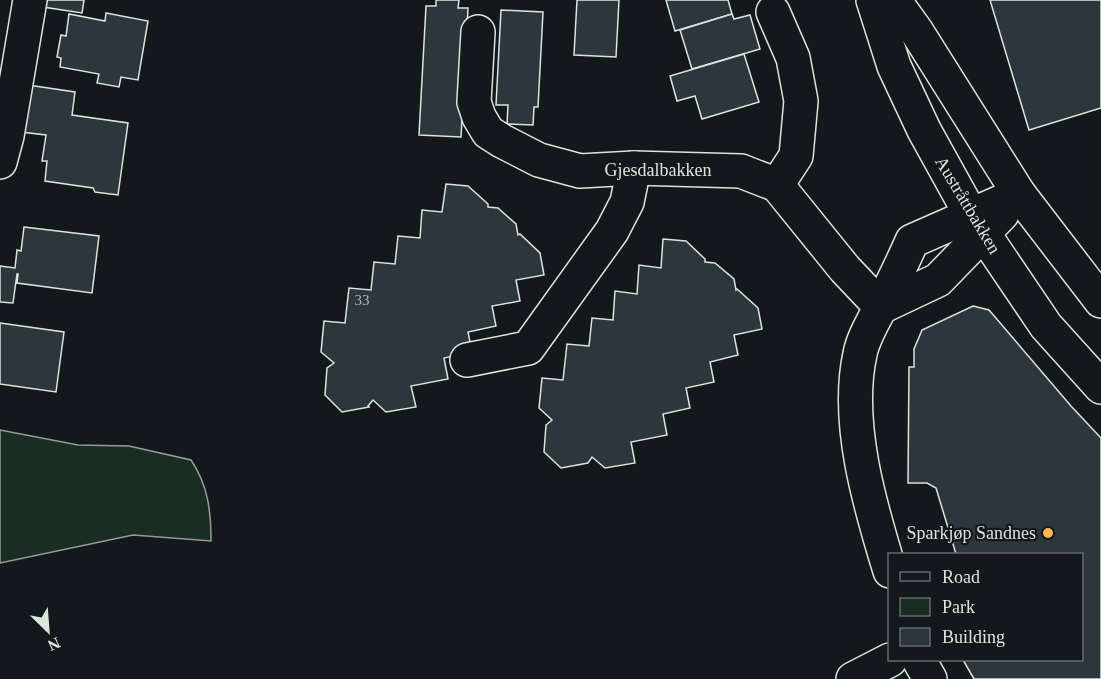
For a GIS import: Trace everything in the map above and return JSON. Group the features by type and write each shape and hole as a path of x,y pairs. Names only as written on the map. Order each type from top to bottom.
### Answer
{"street":[{"path":"0,162 7,136 30,0"},
{"name":"Austråttbakken","path":"873,0 894,66 924,130 977,225 1046,326 1101,387"},
{"path":"894,0 917,32 1019,194 1101,301"},
{"path":"773,12 794,58 801,101 796,156 777,185"},
{"name":"Gjesdalbakken","path":"478,32 474,102 479,117 488,132 539,160 580,171 634,168 741,171 777,185 845,269 880,307"},
{"path":"467,360 528,348 612,231 627,202 634,168"},
{"path":"880,307 938,280 977,225 1019,194"},
{"path":"888,564 878,532 860,452 855,390 860,352 912,241 977,225"},
{"path":"853,679 888,661"},
{"path":"919,661 930,679"}],"green space":[{"path":"0,430 78,445 129,446 191,460 205,489 211,541 133,535 0,563"}],"building":[{"path":"44,0 84,0 82,13 43,7"},
{"path":"436,0 459,0 458,8 468,8 461,137 419,135 426,6 436,6"},
{"path":"577,0 619,0 616,57 574,55"},
{"path":"666,0 728,0 732,14 675,31"},
{"path":"990,0 1101,0 1101,108 1029,130"},
{"path":"501,10 543,12 538,107 534,107 533,125 507,124 508,105 496,105"},
{"path":"106,13 148,21 138,80 121,77 119,87 97,83 99,74 60,67 61,58 57,57 61,35 66,36 69,14 105,21"},
{"path":"732,14 734,19 750,15 760,49 692,69 680,30"},
{"path":"744,54 759,102 702,119 695,96 677,101 670,76"},
{"path":"28,85 75,92 72,115 128,123 118,195 95,192 93,188 45,181 47,161 42,161 46,135 21,132"},
{"path":"446,184 468,186 488,204 488,207 498,208 516,224 518,235 520,234 540,253 544,275 516,280 520,301 492,306 496,326 468,332 472,352 444,358 448,379 411,386 416,407 386,412 373,400 369,407 342,412 325,395 327,368 334,363 321,352 324,321 345,323 349,288 371,290 374,262 395,264 398,236 420,238 422,210 442,212"},
{"path":"24,227 99,236 92,293 17,283 17,274 13,303 0,302 0,266 15,268 17,250 21,251"},
{"path":"663,239 686,241 705,259 705,262 715,263 734,279 736,290 758,308 762,329 734,335 738,355 710,362 714,382 686,388 690,408 663,414 667,435 631,442 635,463 605,468 592,457 588,463 561,468 544,452 546,425 552,420 539,408 542,378 563,380 567,344 589,346 592,318 613,320 615,291 637,294 639,265 661,268"},
{"path":"973,306 989,310 1101,438 1101,679 974,679 964,661 1083,661 1083,553 956,553 936,488 927,483 908,483 909,367 914,367 914,349 922,330"},
{"path":"0,323 64,332 56,392 0,384"}],"place":[{"name":"Sparkjøp Sandnes","path":"1048,533"}]}
